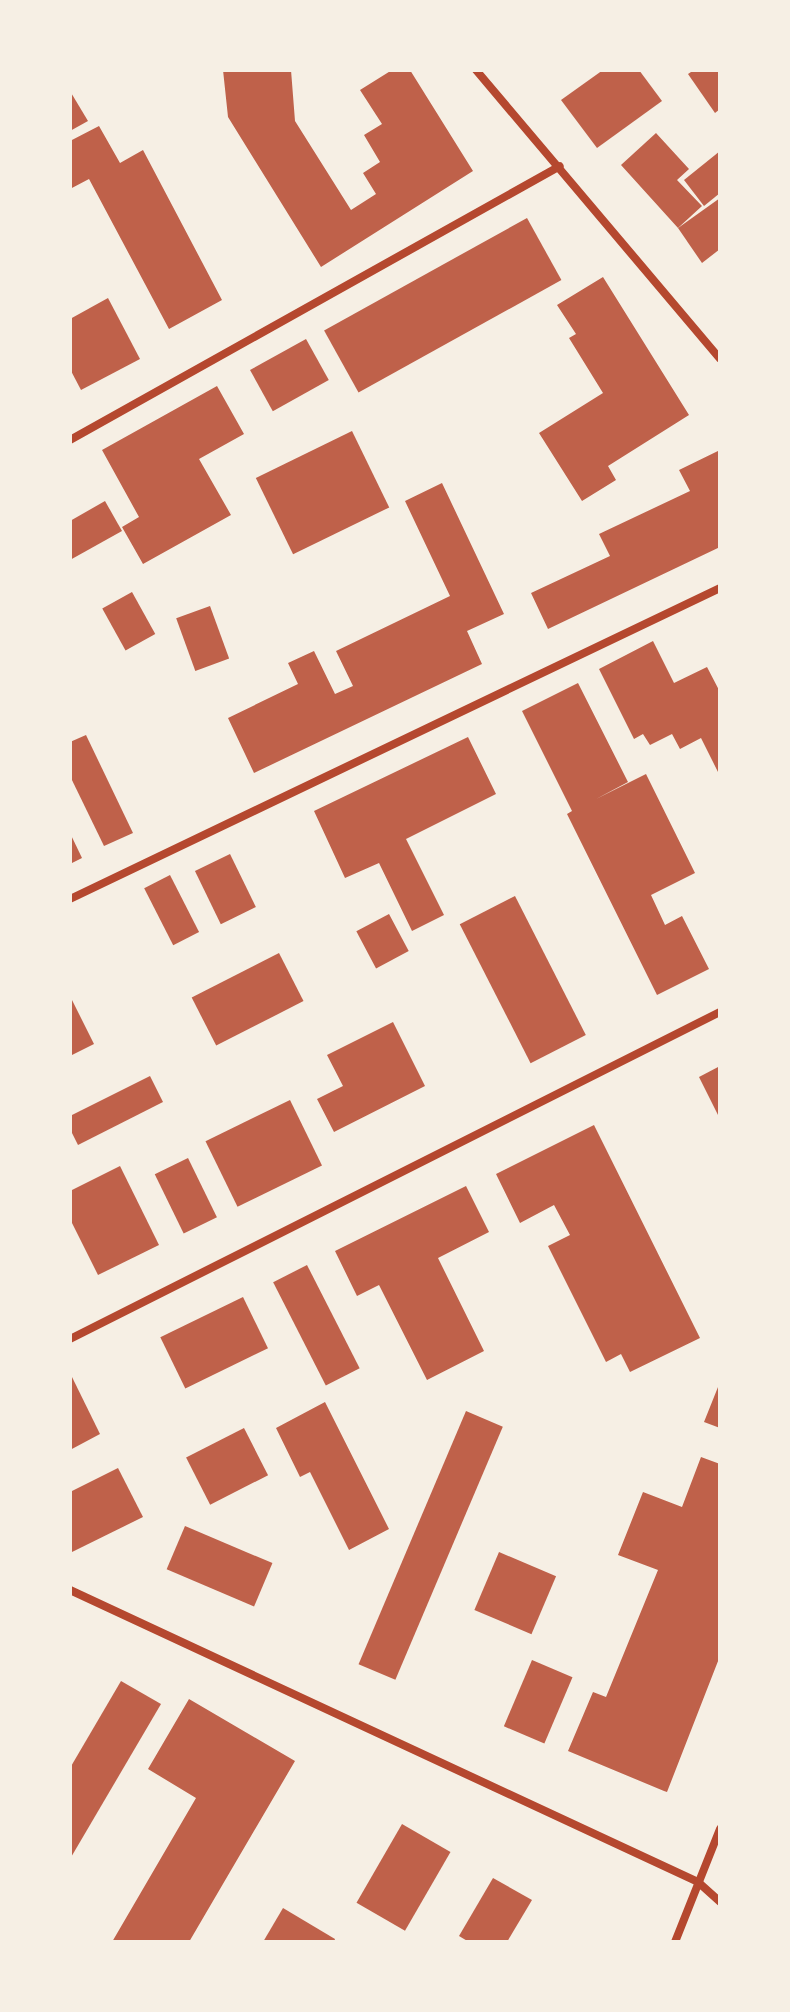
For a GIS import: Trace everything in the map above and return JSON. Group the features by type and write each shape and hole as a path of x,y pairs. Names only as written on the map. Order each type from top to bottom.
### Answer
{"street":[{"path":"476,70 720,359"},
{"path":"70,440 560,166"},
{"path":"70,899 720,588"},
{"path":"70,1339 720,1012"},
{"path":"70,1590 698,1882 720,1902"},
{"path":"675,1942 720,1829"}],"building":[{"path":"223,70 291,70 295,121 351,210 376,194 363,173 380,162 364,135 382,124 360,90 392,70 410,70 473,171 321,267 228,117"},
{"path":"603,70 639,70 662,101 597,148 561,100"},
{"path":"694,70 720,70 720,109 715,113 688,74"},
{"path":"70,91 88,121 70,131"},
{"path":"99,126 120,163 143,150 222,300 169,329 89,179 70,189 70,141"},
{"path":"656,133 689,169 677,180 702,206 678,228 621,165"},
{"path":"720,151 720,193 704,206 684,180"},
{"path":"720,198 720,249 702,263 678,228"},
{"path":"527,218 561,280 359,393 324,330"},
{"path":"603,277 689,415 608,466 616,480 582,501 539,433 603,393 569,338 576,334 557,305"},
{"path":"108,298 140,359 81,390 70,369 70,319"},
{"path":"306,339 329,380 273,411 250,370"},
{"path":"217,386 244,434 199,459 231,515 143,564 122,527 139,517 102,450"},
{"path":"352,431 389,507 293,554 256,478"},
{"path":"720,450 720,547 548,629 531,593 610,556 599,534 690,491 679,470"},
{"path":"442,483 504,614 467,631 482,664 254,773 228,718 298,684 288,663 314,651 335,694 353,686 336,651 450,596 405,501"},
{"path":"105,501 122,531 70,560 70,521"},
{"path":"132,592 155,634 126,650 102,608"},
{"path":"210,606 229,659 195,671 176,618"},
{"path":"653,641 674,683 707,667 720,692 720,776 701,738 680,749 672,734 650,745 643,734 634,739 599,669"},
{"path":"578,683 628,782 596,799 646,774 695,873 651,895 665,925 682,916 709,969 657,995 567,814 572,811 522,711"},
{"path":"86,735 133,833 104,846 70,776 70,742"},
{"path":"468,737 496,794 406,839 444,915 412,931 379,863 345,878 314,811"},
{"path":"70,833 82,858 70,864"},
{"path":"230,854 256,907 221,924 195,871"},
{"path":"170,875 199,932 173,945 144,888"},
{"path":"515,896 586,1035 531,1063 460,924"},
{"path":"389,914 409,951 376,968 356,931"},
{"path":"279,953 304,1001 216,1046 192,997"},
{"path":"70,996 94,1044 70,1056"},
{"path":"393,1022 425,1086 334,1132 317,1099 343,1086 327,1055"},
{"path":"720,1066 720,1119 699,1077"},
{"path":"150,1076 163,1102 78,1145 70,1129 70,1116"},
{"path":"290,1100 322,1166 238,1207 206,1141"},
{"path":"594,1125 700,1338 630,1372 621,1354 606,1362 548,1246 570,1235 554,1205 520,1223 496,1174"},
{"path":"188,1158 217,1217 184,1234 155,1174"},
{"path":"120,1166 159,1245 98,1275 70,1219 70,1191"},
{"path":"466,1186 489,1232 438,1258 484,1351 427,1380 379,1285 357,1296 335,1251"},
{"path":"307,1265 360,1368 326,1386 273,1282"},
{"path":"243,1297 268,1348 185,1389 160,1337"},
{"path":"72,1377 100,1434 70,1450 70,1379"},
{"path":"720,1382 720,1428 704,1422"},
{"path":"325,1402 389,1529 349,1550 310,1472 300,1477 276,1428"},
{"path":"466,1411 503,1427 395,1680 359,1664"},
{"path":"244,1428 268,1475 210,1505 186,1458"},
{"path":"701,1457 720,1464 720,1656 667,1792 568,1751 593,1692 606,1697 658,1570 618,1555 643,1492 682,1507"},
{"path":"118,1468 143,1517 70,1553 70,1492"},
{"path":"185,1526 272,1563 254,1606 167,1569"},
{"path":"499,1552 556,1576 531,1634 474,1610"},
{"path":"532,1660 573,1677 544,1743 504,1726"},
{"path":"121,1681 161,1704 70,1859 70,1768"},
{"path":"189,1699 295,1761 189,1942 112,1942 196,1798 148,1769"},
{"path":"402,1824 450,1852 405,1931 356,1903"},
{"path":"493,1878 532,1900 507,1942 469,1942 459,1936"},
{"path":"283,1908 335,1939 334,1942 263,1942"}]}
